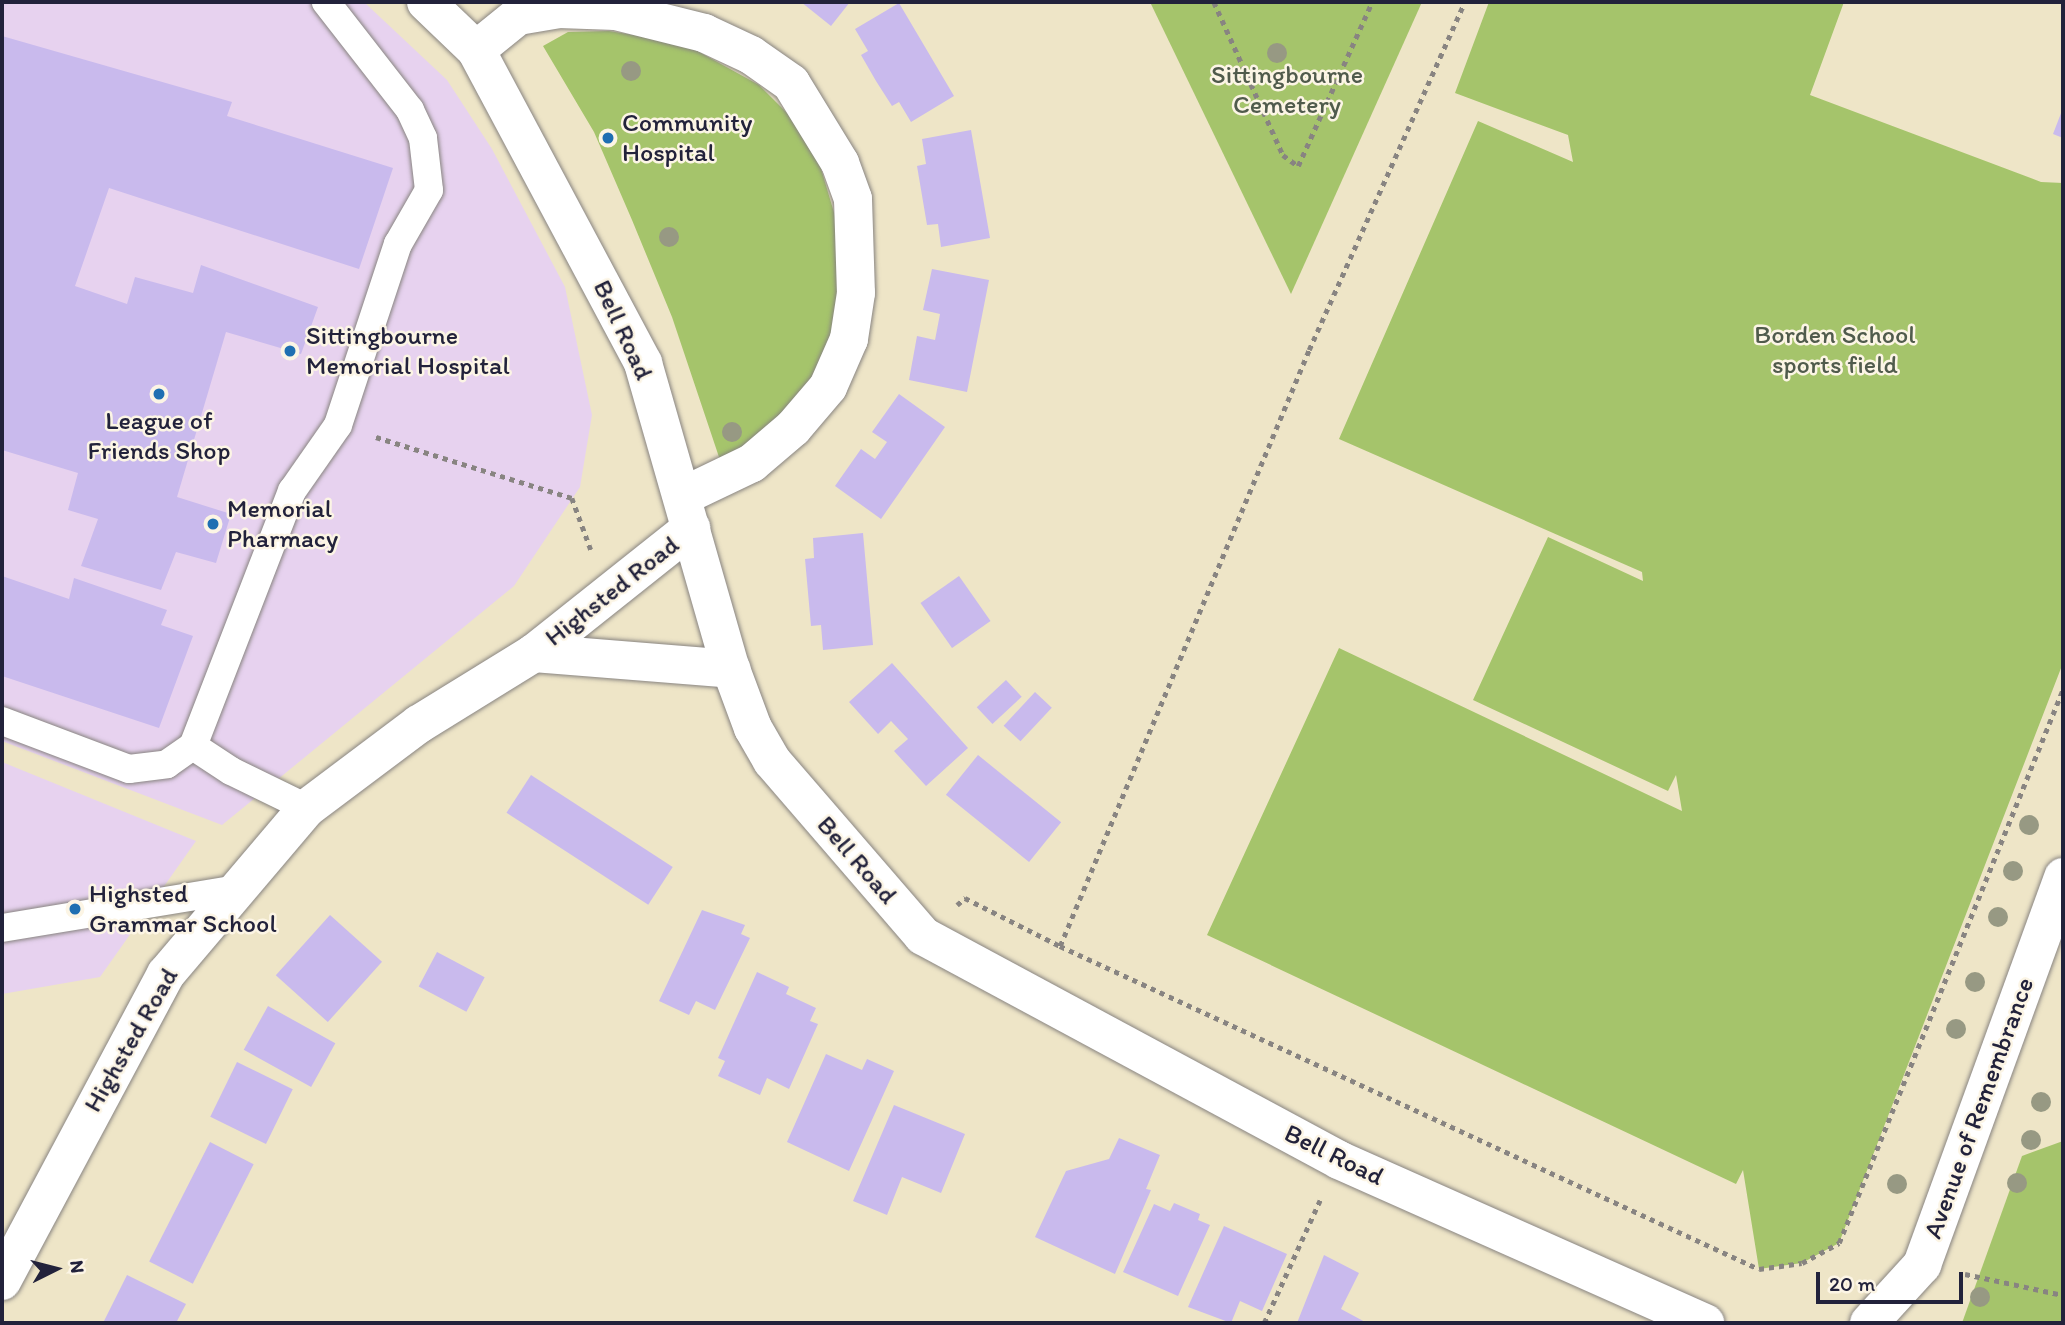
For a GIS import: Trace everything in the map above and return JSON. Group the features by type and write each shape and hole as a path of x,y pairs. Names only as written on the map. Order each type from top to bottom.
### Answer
{"street":[{"name":"Bell Road","path":"426,2 476,50 643,363 731,669 753,728 772,761 923,936 1339,1160 1704,1323"},
{"name":"Highsted Road","path":"2,1281 166,974 307,808 419,724 534,653 606,594 687,512 793,428 828,387 849,339 856,293 853,199 840,163 791,83 751,55 704,33 616,11 559,9 519,16 476,50"},
{"name":"Highsted Road","path":"534,653 731,669"},
{"name":"Avenue of Remembrance","path":"1869,1323 1922,1265 2063,877"}],"lane":[{"path":"2,721 129,769 167,764 193,746 292,491 338,425 398,244 429,190 423,138 410,110 326,2"},
{"path":"193,746 231,771 307,808"},
{"path":"2,928 237,889"}],"path":[{"path":"1214,2 1283,155 1297,166 1372,2"},
{"path":"1060,946 1309,349 1465,2"},
{"path":"338,425 572,498 606,594"},
{"path":"923,936 965,898 1060,946 1759,1269 1802,1263 1839,1243 2063,689"},
{"path":"1264,1323 1339,1160"},
{"path":"1922,1265 2063,1295"}],"shaded area":[{"name":"Sittingbourne Memorial Hospital","path":"2,2 364,2 447,80 492,149 565,287 592,415 580,487 514,586 222,825 2,741"},
{"name":"Highsted Grammar School","path":"2,762 196,841 100,977 2,994"}],"green space":[{"name":"Sittingbourne Cemetery","path":"1150,2 1422,2 1291,294"},
{"name":"Borden School sports field","path":"1489,2 1844,2 1810,95 2041,182 2063,183 2063,663 1839,1243 1802,1263 1759,1269 1743,1170 1736,1184 1207,935 1339,648 1682,811 1676,775 1668,791 1473,700 1548,537 1643,581 1642,572 1339,439 1478,121 1573,162 1568,135 1455,93"},
{"path":"609,31 683,43 759,85 803,129 817,155 838,226 846,271 830,345 807,395 722,466 672,317 632,220 594,132 543,46 568,32"},
{"path":"2063,1141 2063,1323 1962,1323 2022,1156"}],"building":[{"path":"801,2 850,2 831,26"},
{"path":"899,3 954,96 911,122 899,102 892,106 876,81 861,55 868,51 855,29"},
{"path":"2,36 232,102 227,116 393,168 359,269 109,188 75,286 127,304 135,277 193,293 201,265 318,307 301,354 226,332 177,497 231,514 216,563 176,552 161,590 81,566 98,519 68,510 78,473 2,450"},
{"path":"2063,108 2063,138 2053,134"},
{"path":"971,130 990,238 941,247 938,224 927,225 917,166 926,164 922,139"},
{"path":"932,269 989,280 967,392 909,380 917,336 935,340 940,314 923,310"},
{"path":"899,394 945,427 881,519 835,486 861,449 875,459 887,442 872,432"},
{"path":"863,533 873,645 823,650 821,625 811,626 805,559 814,558 813,538"},
{"path":"2,576 69,599 74,578 167,610 161,625 193,636 159,728 2,676"},
{"path":"959,576 991,621 952,648 920,603"},
{"path":"892,663 968,748 926,786 894,751 908,739 891,721 878,734 849,702"},
{"path":"1006,680 1022,697 992,724 977,707"},
{"path":"1035,692 1052,708 1020,741 1004,726"},
{"path":"978,755 1061,822 1029,862 946,795"},
{"path":"531,775 673,867 648,905 506,813"},
{"path":"702,910 745,925 741,934 750,938 715,1010 696,1001 689,1015 659,1001"},
{"path":"330,915 382,962 328,1022 276,975"},
{"path":"437,952 485,977 466,1012 419,986"},
{"path":"757,972 789,987 786,994 816,1008 810,1021 818,1024 789,1089 767,1078 760,1095 718,1076 725,1061 718,1058"},
{"path":"268,1006 335,1043 311,1087 244,1050"},
{"path":"826,1054 862,1070 867,1059 894,1071 849,1171 787,1142"},
{"path":"237,1062 293,1089 266,1144 210,1117"},
{"path":"894,1105 965,1134 941,1193 902,1177 887,1215 853,1201"},
{"path":"1119,1138 1160,1155 1146,1189 1151,1190 1115,1274 1035,1237 1066,1171 1109,1159"},
{"path":"210,1142 254,1164 193,1284 149,1261"},
{"path":"1174,1203 1200,1214 1198,1220 1210,1225 1178,1296 1123,1272 1154,1204 1170,1211"},
{"path":"1224,1226 1287,1254 1262,1311 1240,1301 1231,1323 1188,1307"},
{"path":"1324,1255 1359,1273 1341,1309 1367,1323 1297,1323"},
{"path":"127,1275 186,1304 176,1323 103,1323"}],"place":[{"name":"Community Hospital","path":"608,138"},
{"name":"Sittingbourne Memorial Hospital","path":"290,351"},
{"name":"League of Friends Shop","path":"159,394"},
{"name":"Memorial Pharmacy","path":"213,524"},
{"name":"Highsted Grammar School","path":"75,909"}]}
